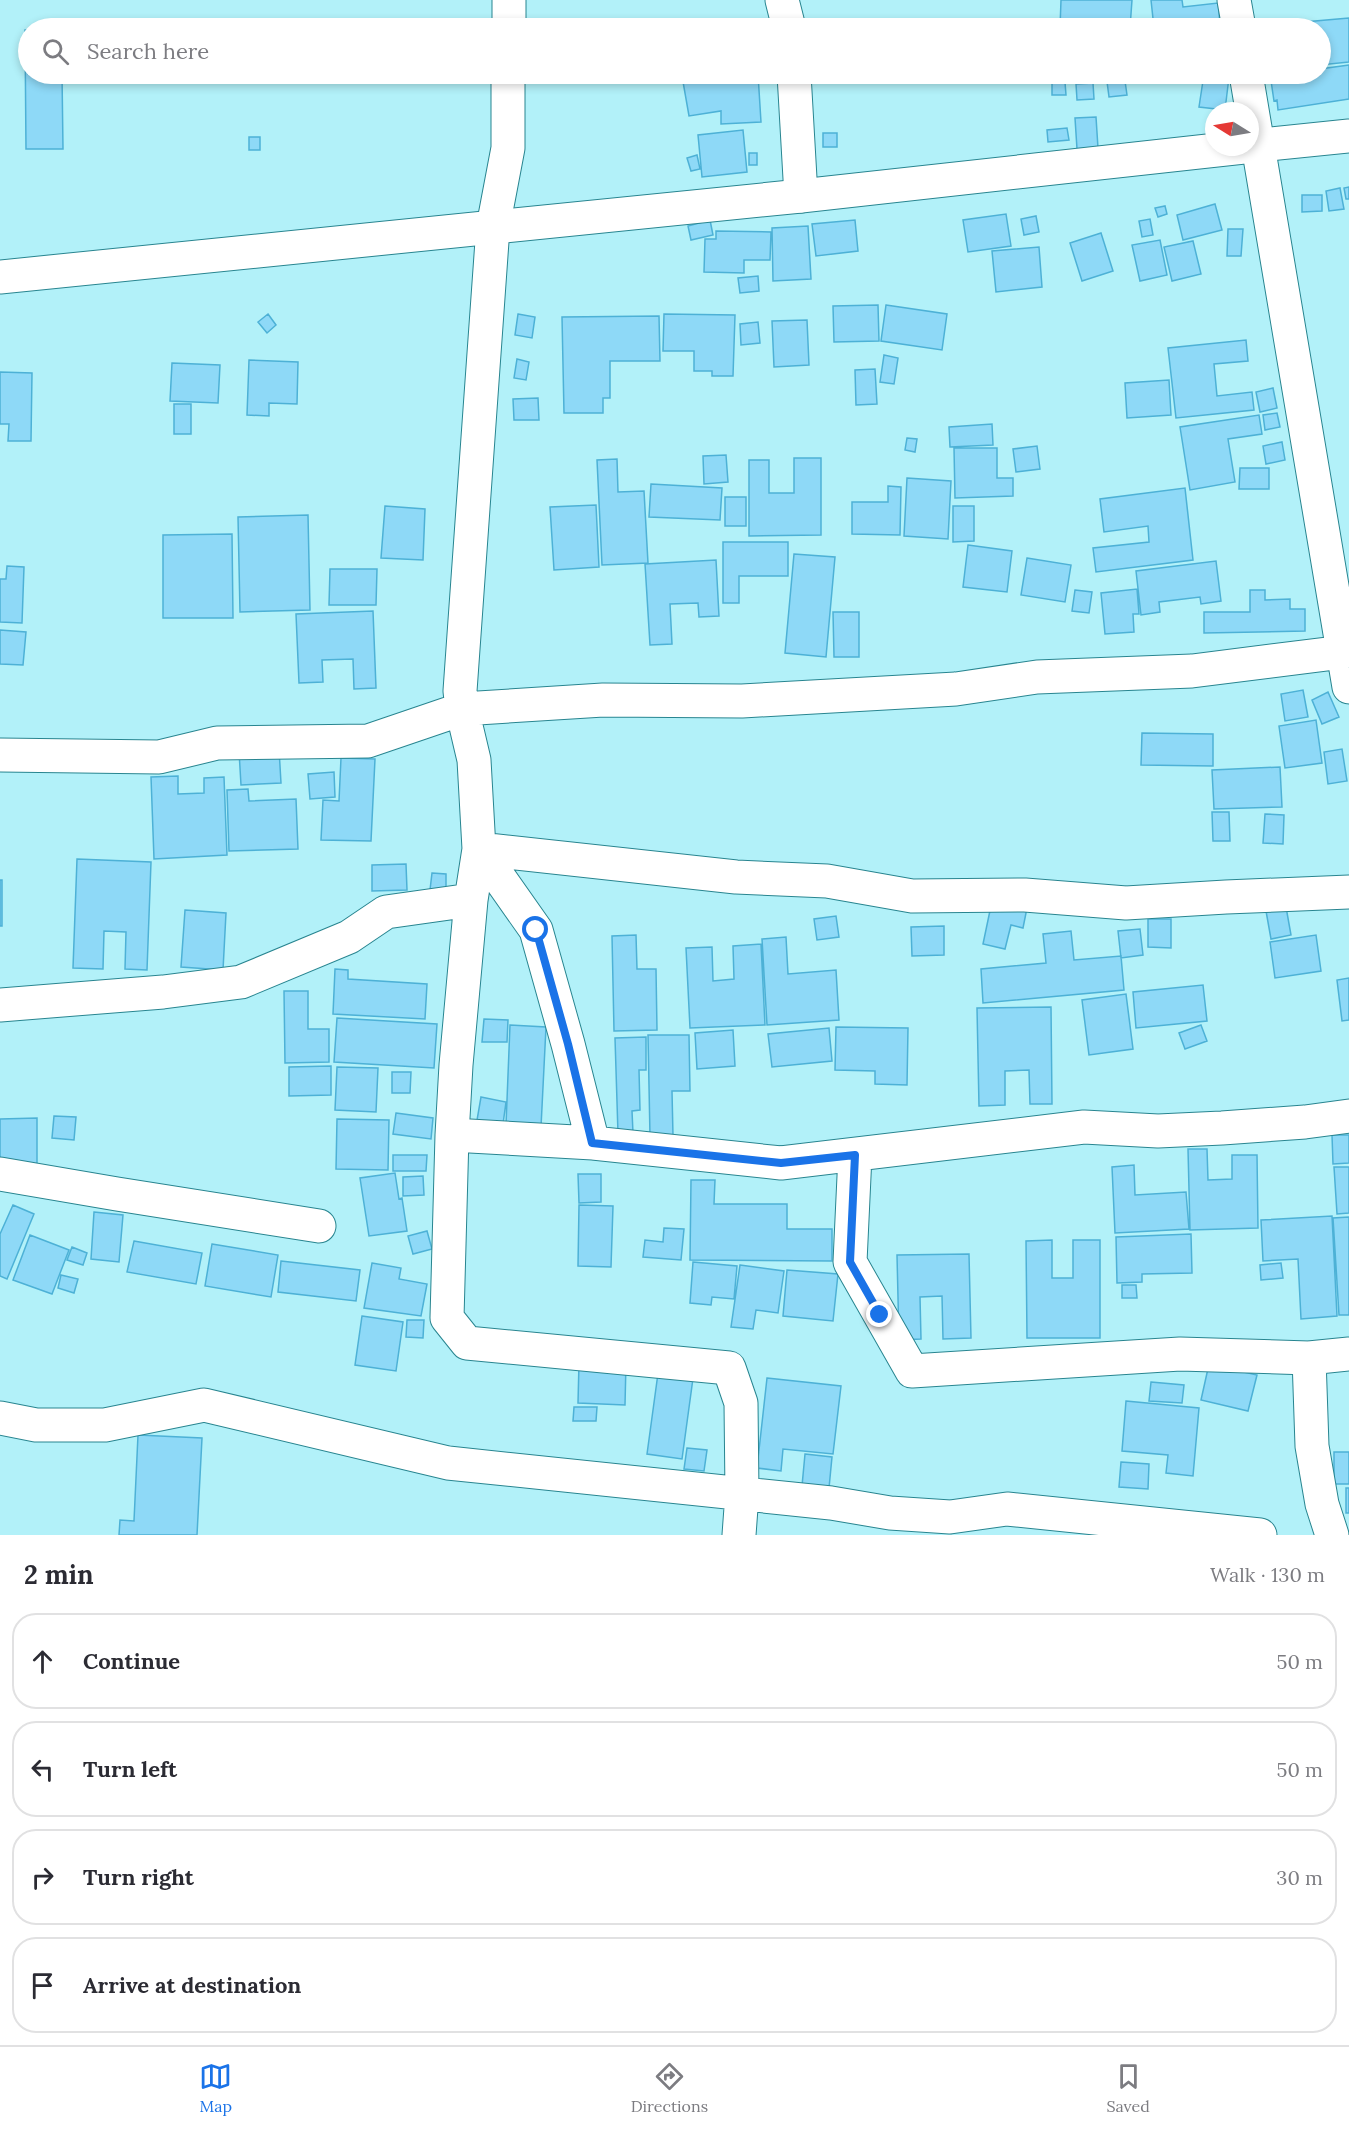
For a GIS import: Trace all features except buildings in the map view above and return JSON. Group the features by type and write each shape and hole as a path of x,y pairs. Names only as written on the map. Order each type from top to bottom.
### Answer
{"street":[{"path":"509,0 509,18"},
{"path":"782,0 786,18"},
{"path":"1234,0 1237,18"},
{"path":"508,84 508,148 493,227 460,692 474,760 479,849 471,900 452,1135 447,1317 467,1343 729,1368 741,1403 742,1494 739,1535"},
{"path":"795,84 801,196"},
{"path":"1247,84 1248,102"},
{"path":"1259,145 1349,136"},
{"path":"0,277 801,196 1205,151"},
{"path":"1252,156 1349,687"},
{"path":"0,755 159,757 217,743 368,741 462,709 603,700 742,701 956,689 1037,677 1192,671 1343,652"},
{"path":"479,849 736,877 827,881 912,896 1025,895 1126,903 1349,892"},
{"path":"479,849 536,930 568,1044 592,1143"},
{"path":"0,1005 163,992 241,982 349,937 386,912 471,900"},
{"path":"452,1135 592,1143 781,1163 1084,1126 1158,1131 1305,1122 1349,1116"},
{"path":"855,1155 850,1262 912,1371 1180,1354 1309,1358 1349,1354"},
{"path":"0,1173 319,1226"},
{"path":"1309,1358 1312,1446 1322,1504 1332,1535"},
{"path":"0,1418 36,1425 105,1425 204,1405 448,1463 831,1503 890,1513 950,1517 1007,1509 1260,1535"}],"route":[{"path":"536,930 568,1044 592,1143 781,1163 855,1155 850,1262 880,1315"}]}
